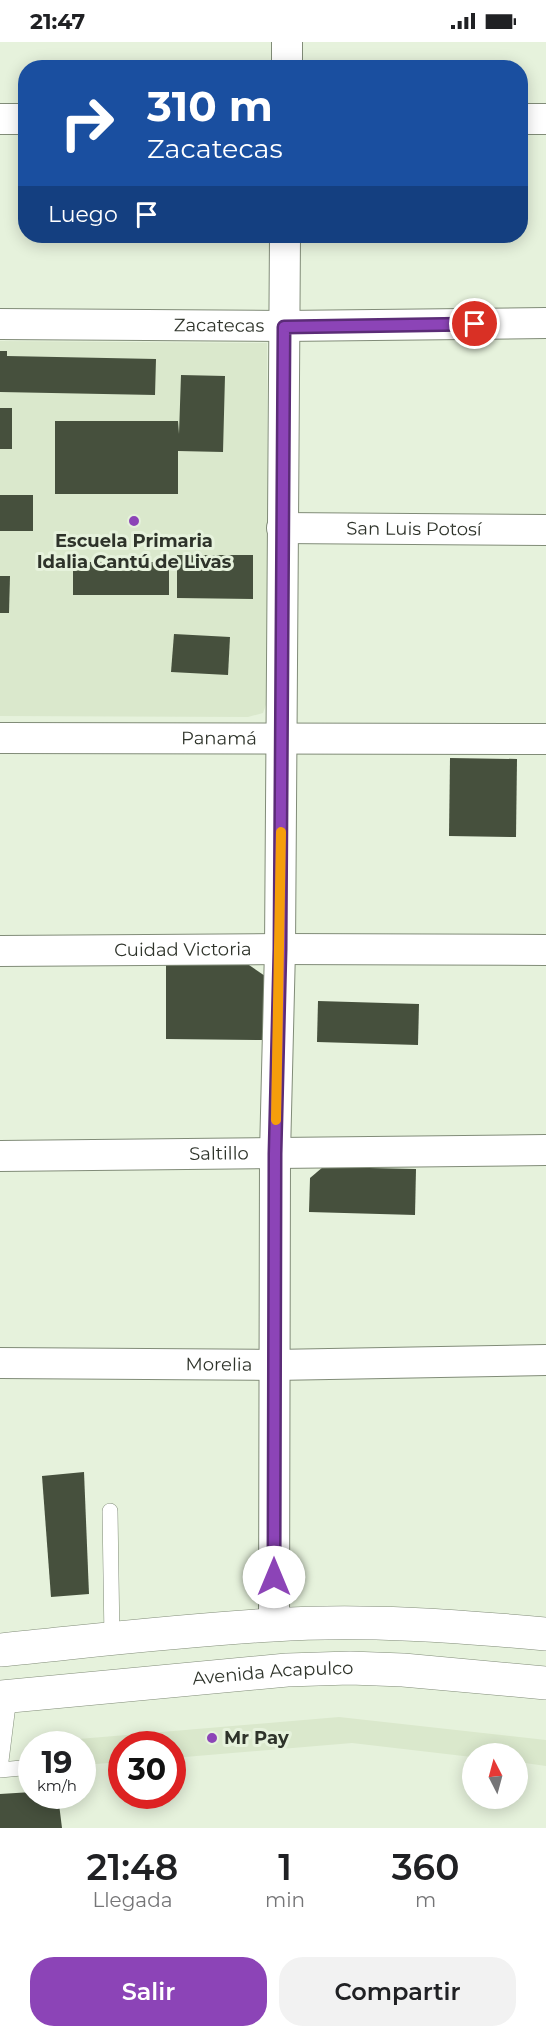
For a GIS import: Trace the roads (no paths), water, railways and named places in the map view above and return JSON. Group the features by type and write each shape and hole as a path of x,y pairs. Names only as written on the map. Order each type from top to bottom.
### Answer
{"main road":[{"path":"0,1650 274,1625 355,1624 474,1627 546,1634"},
{"name":"Avenida Acapulco","path":"4,1697 287,1670 350,1668 403,1670 546,1683"}],"street":[{"path":"287,42 287,60"},
{"path":"0,119 18,119"},
{"path":"528,119 546,119"},
{"path":"274,1625 275,1154 280,949 285,243"},
{"name":"Zacatecas","path":"0,324 284,327 546,323"},
{"name":"San Luis Potosí","path":"282,528 546,530"},
{"name":"Panamá","path":"0,738 546,739"},
{"name":"Cuidad Victoria","path":"0,951 546,950"},
{"name":"Saltillo","path":"0,1156 546,1150"},
{"name":"Morelia","path":"0,1363 274,1365 546,1360"}],"lane":[{"path":"110,1511 112,1640"},
{"path":"4,1697 0,1769 18,1768"}],"place":[{"name":"Escuela Primaria Idalia Cantú de Livas","path":"134,521"},
{"name":"Mr Pay","path":"212,1738"}]}
